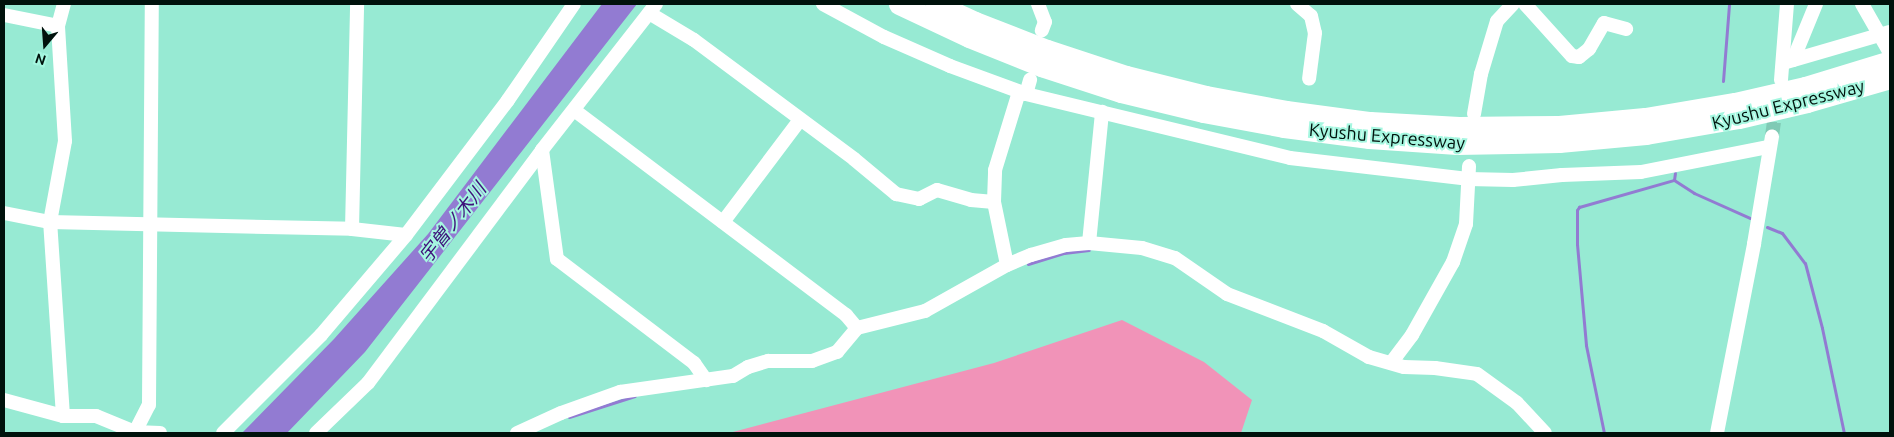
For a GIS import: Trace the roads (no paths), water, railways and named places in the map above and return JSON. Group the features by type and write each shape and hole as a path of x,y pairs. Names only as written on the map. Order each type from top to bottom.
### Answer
{"highway":[{"name":"Kyushu Expressway","path":"899,4 978,41 1041,66 1121,92 1203,112 1257,122 1378,139 1466,144 1559,142 1646,134 1738,118 1807,102 1890,78"},
{"name":"Kyushu Expressway","path":"936,4 975,22 1047,50 1126,76 1206,96 1277,110 1380,122 1459,127 1559,126 1645,118 1735,103 1805,87 1890,61"}],"street":[{"path":"63,416 50,222 65,141 58,26 64,4"},
{"path":"135,432 149,404 152,224 152,4"},
{"path":"352,229 356,4"},
{"path":"224,433 321,335 406,235 508,100 574,4"},
{"path":"824,4 884,37 950,66 1022,93 1290,158 1468,173 1513,180 1562,175 1641,172 1771,142 1754,244 1717,433"},
{"path":"1038,4 1045,22 1042,30"},
{"path":"1297,4 1311,16 1315,33 1308,79"},
{"path":"1474,114 1481,74 1497,21 1514,4"},
{"path":"1525,4 1572,56 1579,57 1589,48 1604,23 1626,29"},
{"path":"1787,4 1788,62"},
{"path":"1781,80 1816,4"},
{"path":"1862,4 1886,33 1890,53"},
{"path":"316,433 368,383 542,150 652,8 854,159 896,194 919,199 937,190 971,200 994,202"},
{"path":"4,14 58,26"},
{"path":"1788,62 1886,33"},
{"path":"1007,265 994,202 995,170 1022,93 1030,80"},
{"path":"574,110 846,315 857,328"},
{"path":"1089,243 1102,112"},
{"path":"723,222 800,120"},
{"path":"542,150 557,259 694,363 706,380"},
{"path":"1391,363 1412,335 1453,262 1466,224 1468,173"},
{"path":"4,213 50,222 352,229 406,235"},
{"path":"517,433 561,413 620,392 733,376 748,367 768,361 812,362 837,352 857,328 925,311 1007,265 1031,254 1066,245 1089,243 1142,248 1175,258 1227,294 1323,331 1369,357 1404,367 1435,368 1477,374 1517,403 1545,433"},
{"path":"4,400 63,416 96,416 135,432 160,433"}],"water":[{"name":"宇曽ノ木川","path":"602,4 637,4 365,352 287,433 242,433 334,339 428,234"}],"waterway":[{"path":"1723,81 1729,4"},
{"path":"1674,180 1675,173"},
{"path":"1604,433 1586,345 1577,244 1577,210 1579,207 1674,180 1694,193 1750,218"},
{"path":"1767,227 1782,233 1805,263 1822,328 1844,433"},
{"path":"1028,264 1064,253 1089,250"},
{"path":"569,417 635,396"}],"tunnel":[{"path":"1772,136 1777,102"}]}
